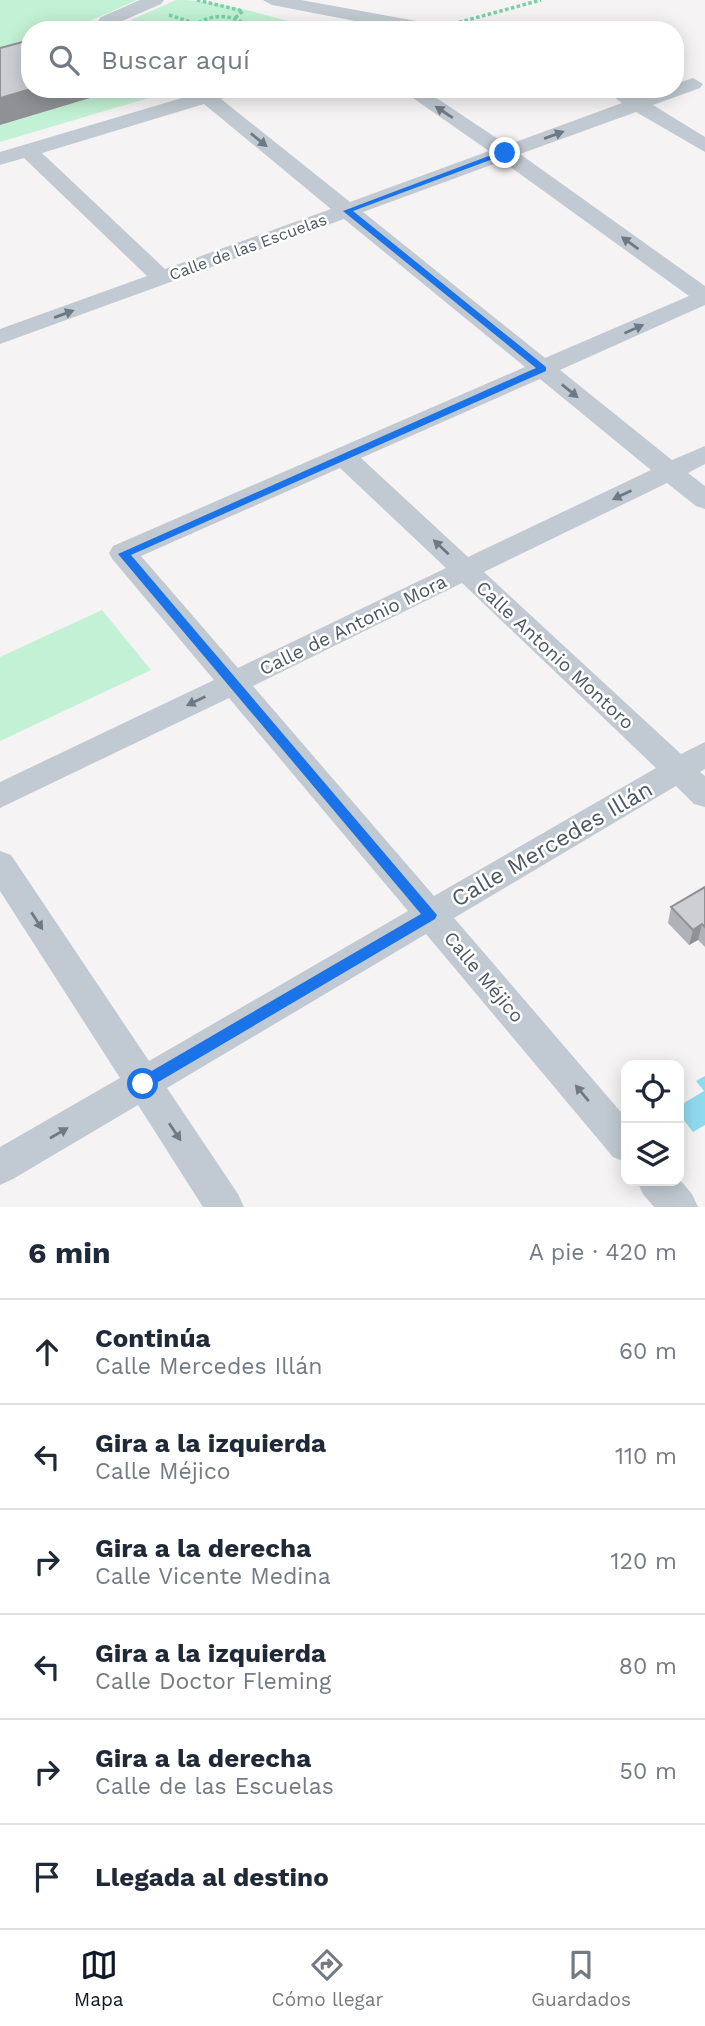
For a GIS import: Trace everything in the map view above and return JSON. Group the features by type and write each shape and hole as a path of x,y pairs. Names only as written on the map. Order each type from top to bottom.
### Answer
{"street":[{"path":"107,21 155,0"},
{"path":"272,0 382,21"},
{"path":"300,6 318,21"},
{"path":"0,159 187,98"},
{"path":"208,98 705,500"},
{"path":"423,98 505,153 705,297"},
{"path":"628,98 705,146"},
{"name":"Calle de las Escuelas","path":"0,337 654,98"},
{"path":"28,151 162,278"},
{"path":"344,457 705,297"},
{"name":"Calle de Antonio Mora","path":"0,796 705,454"},
{"name":"Calle Méjico","path":"344,457 123,554 621,1139"},
{"name":"Calle Antonio Montoro","path":"344,457 465,570 692,762 705,795"},
{"name":"Calle Mercedes Illán","path":"0,1167 692,762"},
{"path":"0,864 225,1207"},
{"path":"660,1186 678,1207"}],"path":[{"path":"197,0 243,11 235,18"},
{"path":"465,21 541,0"},
{"path":"201,21 209,18 235,18 243,21"}],"green space":[{"path":"0,0 137,0 90,21 21,21 21,98 148,98 0,142"},
{"path":"176,0 243,9 289,21 132,21"},
{"path":"102,610 151,670 0,741 0,657"}],"water":[{"path":"705,1076 705,1125 693,1132 684,1120 684,1103 704,1091 696,1081"}],"building":[{"path":"21,42 21,92 0,98 0,48"},
{"path":"705,887 705,927 702,924 693,930 671,907"}],"route":[{"path":"143,1084 430,915 123,554 543,369 347,211 505,153"}]}
